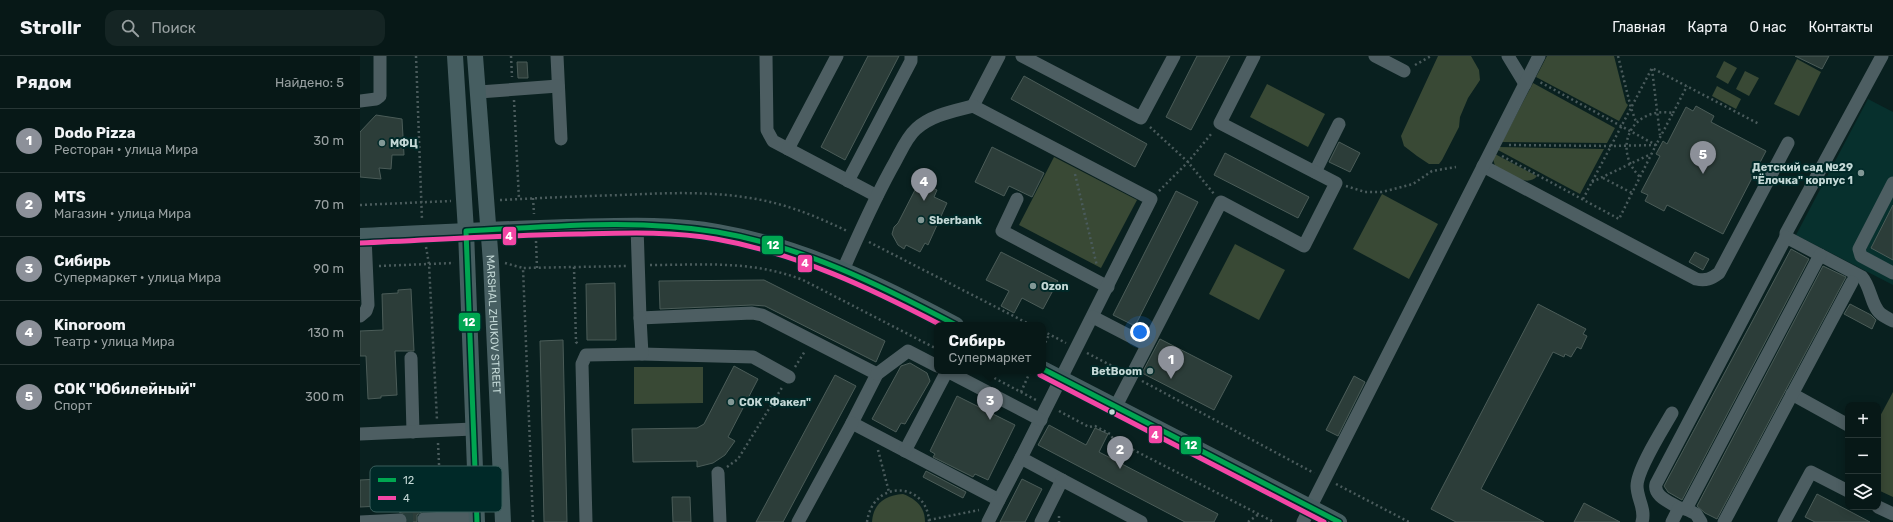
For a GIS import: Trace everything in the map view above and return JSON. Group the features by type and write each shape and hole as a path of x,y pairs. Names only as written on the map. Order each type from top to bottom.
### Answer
{"main road":[{"path":"455,56 466,231 475,466"},
{"name":"MARSHAL ZHUKOV STREET","path":"475,56 490,230 501,466"},
{"path":"362,236 490,230 637,226 671,227 717,232 792,251 843,270 913,302 950,322"},
{"path":"1046,371 1338,522"},
{"name":"MARSHAL ZHUKOV STREET","path":"502,498 503,522"}],"street":[{"path":"360,101 376,99 380,96 380,56"},
{"path":"556,56 561,139"},
{"path":"766,56 767,130 773,141 877,196"},
{"path":"788,149 837,56"},
{"path":"848,181 911,61 911,56"},
{"path":"973,106 999,56"},
{"path":"1022,56 1140,118 1174,56"},
{"path":"1116,406 1221,202 1304,246 1336,183 1220,123 1254,56"},
{"path":"1375,56 1404,71"},
{"path":"1508,56 1529,81"},
{"path":"1302,522 1326,478 1483,166 1529,81 1539,56"},
{"path":"1701,522 1696,514 1682,508 1658,494 1656,484 1786,237 1786,229 1882,56"},
{"path":"479,92 513,88 558,86"},
{"path":"843,270 877,196 905,142 916,129 927,121 973,106 1151,199 1062,379 990,518"},
{"path":"1315,172 1339,124"},
{"path":"1483,166 1696,278 1704,280 1712,278 1719,273 1788,143"},
{"path":"1893,183 1860,245 1859,253 1861,256 1893,273"},
{"path":"1017,199 1002,231 1108,287"},
{"path":"637,226 642,354"},
{"path":"360,316 366,311 368,305 366,266 362,236"},
{"path":"1786,237 1862,277 1866,281 1881,314 1893,321"},
{"path":"1672,522 1682,508 1820,255"},
{"path":"1724,522 1852,282"},
{"path":"640,318 752,313 762,315 877,374"},
{"path":"1093,317 1147,345"},
{"path":"798,522 877,374 908,351 934,364"},
{"path":"586,522 582,364 586,355 642,354 753,357 789,377"},
{"path":"411,358 413,432"},
{"path":"905,451 945,374"},
{"path":"953,374 1041,420"},
{"path":"1792,394 1845,423"},
{"path":"1642,522 1643,513 1638,493 1638,480 1672,413"},
{"path":"852,423 999,500"},
{"path":"360,434 473,429"},
{"path":"1021,458 1141,522"},
{"path":"1784,522 1811,472 1845,489"},
{"path":"718,473 720,522"},
{"path":"1041,522 1062,480"},
{"path":"1881,508 1893,514"},
{"path":"424,519 441,518 477,520"},
{"path":"360,522 400,520"}],"path":[{"path":"416,56 421,202 429,264 439,466"},
{"path":"511,56 520,199"},
{"path":"1404,71 1431,56"},
{"path":"1618,56 1636,122"},
{"path":"1583,199 1652,68"},
{"path":"1652,68 1759,124"},
{"path":"1652,68 1660,136"},
{"path":"1529,81 1656,145"},
{"path":"1501,155 1619,219 1660,136 1687,86"},
{"path":"1640,177 1630,164 1626,146 1630,132 1636,122 1643,117 1657,112 1673,113"},
{"path":"1140,118 1188,162 1221,202"},
{"path":"1151,199 1188,162 1220,123"},
{"path":"1506,144 1612,146 1656,145"},
{"path":"1592,182 1652,153"},
{"path":"1072,158 1097,266"},
{"path":"1336,183 1365,192 1382,192 1413,184 1432,171 1456,167"},
{"path":"1602,177 1632,193"},
{"path":"488,200 658,193"},
{"path":"360,205 464,201"},
{"path":"492,263 508,262 523,268"},
{"path":"366,266 467,263"},
{"path":"574,267 576,342 586,355"},
{"path":"1046,332 1326,478"},
{"path":"1046,340 1049,334"},
{"path":"718,473 738,458 812,340"},
{"path":"987,374 1089,427 1095,426 1110,434 1114,440 1274,522"},
{"path":"1020,392 1029,374"},
{"path":"880,438 877,447 889,492"},
{"path":"867,522 869,511 874,502 882,495 889,492 903,491 913,494 922,501 927,510 929,521 983,509 990,518"},
{"path":"441,512 441,518"},
{"path":"1248,522 1259,514"}],"shaded area":[{"path":"1438,56 1471,56 1479,70 1480,80 1468,98 1460,117 1459,127 1442,160 1439,164 1429,164 1404,146 1401,136"},
{"path":"1547,56 1614,56 1626,103 1628,105 1619,121 1536,77"},
{"path":"1797,59 1821,72 1799,116 1774,104"},
{"path":"1724,61 1737,68 1728,84 1716,77"},
{"path":"1745,71 1759,78 1749,96 1736,89"},
{"path":"1533,83 1615,128 1607,143 1502,142"},
{"path":"1267,84 1325,114 1308,147 1250,117"},
{"path":"1717,86 1741,99 1736,109 1712,96"},
{"name":"Детский сад №29 \"Ёлочка\" корпус 1","path":"1868,99 1893,112 1893,285 1796,235"},
{"path":"1499,147 1604,149 1580,194 1498,150"},
{"path":"1495,154 1537,176 1533,180 1528,181 1510,175 1495,166 1493,159"},
{"path":"1054,157 1137,200 1101,268 1019,225"},
{"path":"1382,194 1438,224 1409,279 1353,249"},
{"path":"1235,244 1285,270 1259,320 1209,294"},
{"path":"634,367 703,367 703,403 634,404"},
{"path":"1893,392 1893,497 1881,491 1881,414"},
{"path":"903,494 912,498 919,504 925,517 925,522 872,522 875,510 881,502 891,496"}],"building":[{"path":"868,56 899,56 845,160 821,147"},
{"path":"1197,56 1230,56 1191,130 1166,117"},
{"path":"1795,56 1829,56 1822,69"},
{"path":"517,62 527,62 528,78 518,78"},
{"path":"1024,76 1147,144 1135,167 1011,99"},
{"path":"1696,106 1714,116 1711,122 1766,151 1723,234 1667,205 1664,211 1645,201 1648,195 1641,192 1660,156 1656,154 1663,141 1667,144 1686,107 1693,111"},
{"name":"МФЦ","path":"376,115 402,119 404,155 392,155 391,169 379,168 381,179 360,177 360,132"},
{"path":"1339,142 1360,153 1350,172 1329,162"},
{"path":"992,147 1044,173 1032,197 1009,186 1004,196 975,182"},
{"path":"1225,153 1309,197 1298,218 1214,175"},
{"path":"922,183 937,190 934,197 947,203 928,245 925,243 920,252 906,245 904,249 898,245 892,234 894,227 898,223 916,188 919,189"},
{"path":"1176,191 1198,202 1135,326 1113,315"},
{"path":"1893,205 1893,260 1871,248"},
{"path":"1791,249 1809,259 1682,500 1668,492 1664,486"},
{"path":"1001,252 1058,281 1043,309 1022,298 1014,313 1001,306 1009,291 986,280"},
{"path":"1695,252 1709,259 1703,270 1689,262"},
{"path":"1823,266 1846,277 1717,519 1705,513 1697,506"},
{"path":"764,280 885,341 876,362 765,306 752,305 660,309 659,281"},
{"path":"615,283 616,340 587,340 586,284"},
{"path":"411,289 414,351 395,351 397,395 368,399 366,356 360,356 360,331 383,330 382,294 398,293 398,290"},
{"path":"1538,304 1586,329 1583,334 1587,336 1581,349 1577,347 1571,357 1565,354 1564,357 1553,352 1481,489 1544,522 1456,522 1431,509"},
{"path":"1850,304 1871,315 1876,320 1872,329 1844,314"},
{"path":"1160,339 1232,376 1214,410 1142,373"},
{"path":"563,340 567,522 544,522 540,341"},
{"path":"910,363 927,373 930,381 905,424 901,423 896,432 872,419 901,366"},
{"name":"СОК \"Факел\"","path":"734,366 758,379 728,437 735,441 725,455 713,463 697,467 697,461 633,462 632,429 697,428 704,424"},
{"path":"835,375 856,386 783,522 756,522"},
{"path":"1354,376 1365,382 1338,436 1326,430"},
{"path":"957,396 1015,425 988,480 975,474 973,477 933,457 935,454 930,451"},
{"path":"1049,425 1086,445 1095,428 1108,434 1099,452 1218,514 1214,522 1185,522 1038,445"},
{"path":"926,471 966,492 963,498 923,477"},
{"path":"1022,479 1042,489 1025,522 1000,522"},
{"path":"360,480 370,480 370,507 360,507"},
{"path":"1817,494 1870,522 1815,522 1805,517"},
{"path":"672,497 690,497 691,522 673,522"},
{"path":"1584,503 1620,522 1574,522"},
{"path":"399,512 422,512 417,515 417,522 408,522 406,515"}],"tunnel":[{"path":"400,520 424,519"}],"transit line":[{"name":"12","path":"475,466 466,231 623,224 686,228 749,238 810,257 840,269 899,296 950,322"},
{"name":"4","path":"360,243 523,235 613,233 699,236 746,245 775,253 832,273 935,322"},
{"name":"12","path":"1046,371 1339,522"},
{"name":"4","path":"1040,375 1324,522"},
{"name":"12","path":"477,512 477,522"}],"place":[{"name":"МФЦ","path":"382,143"},
{"name":"Детский сад №29 \"Ёлочка\" корпус 1","path":"1861,173"},
{"name":"СОК \"Юбилейный\"","path":"1703,174"},
{"name":"Kinoroom","path":"924,201"},
{"name":"Sberbank","path":"921,220"},
{"name":"Ozon","path":"1033,286"},
{"name":"BetBoom","path":"1150,371"},
{"name":"Dodo Pizza","path":"1171,379"},
{"name":"СОК \"Факел\"","path":"731,402"},
{"name":"Сибирь","path":"990,420"},
{"name":"MTS","path":"1120,469"}]}
